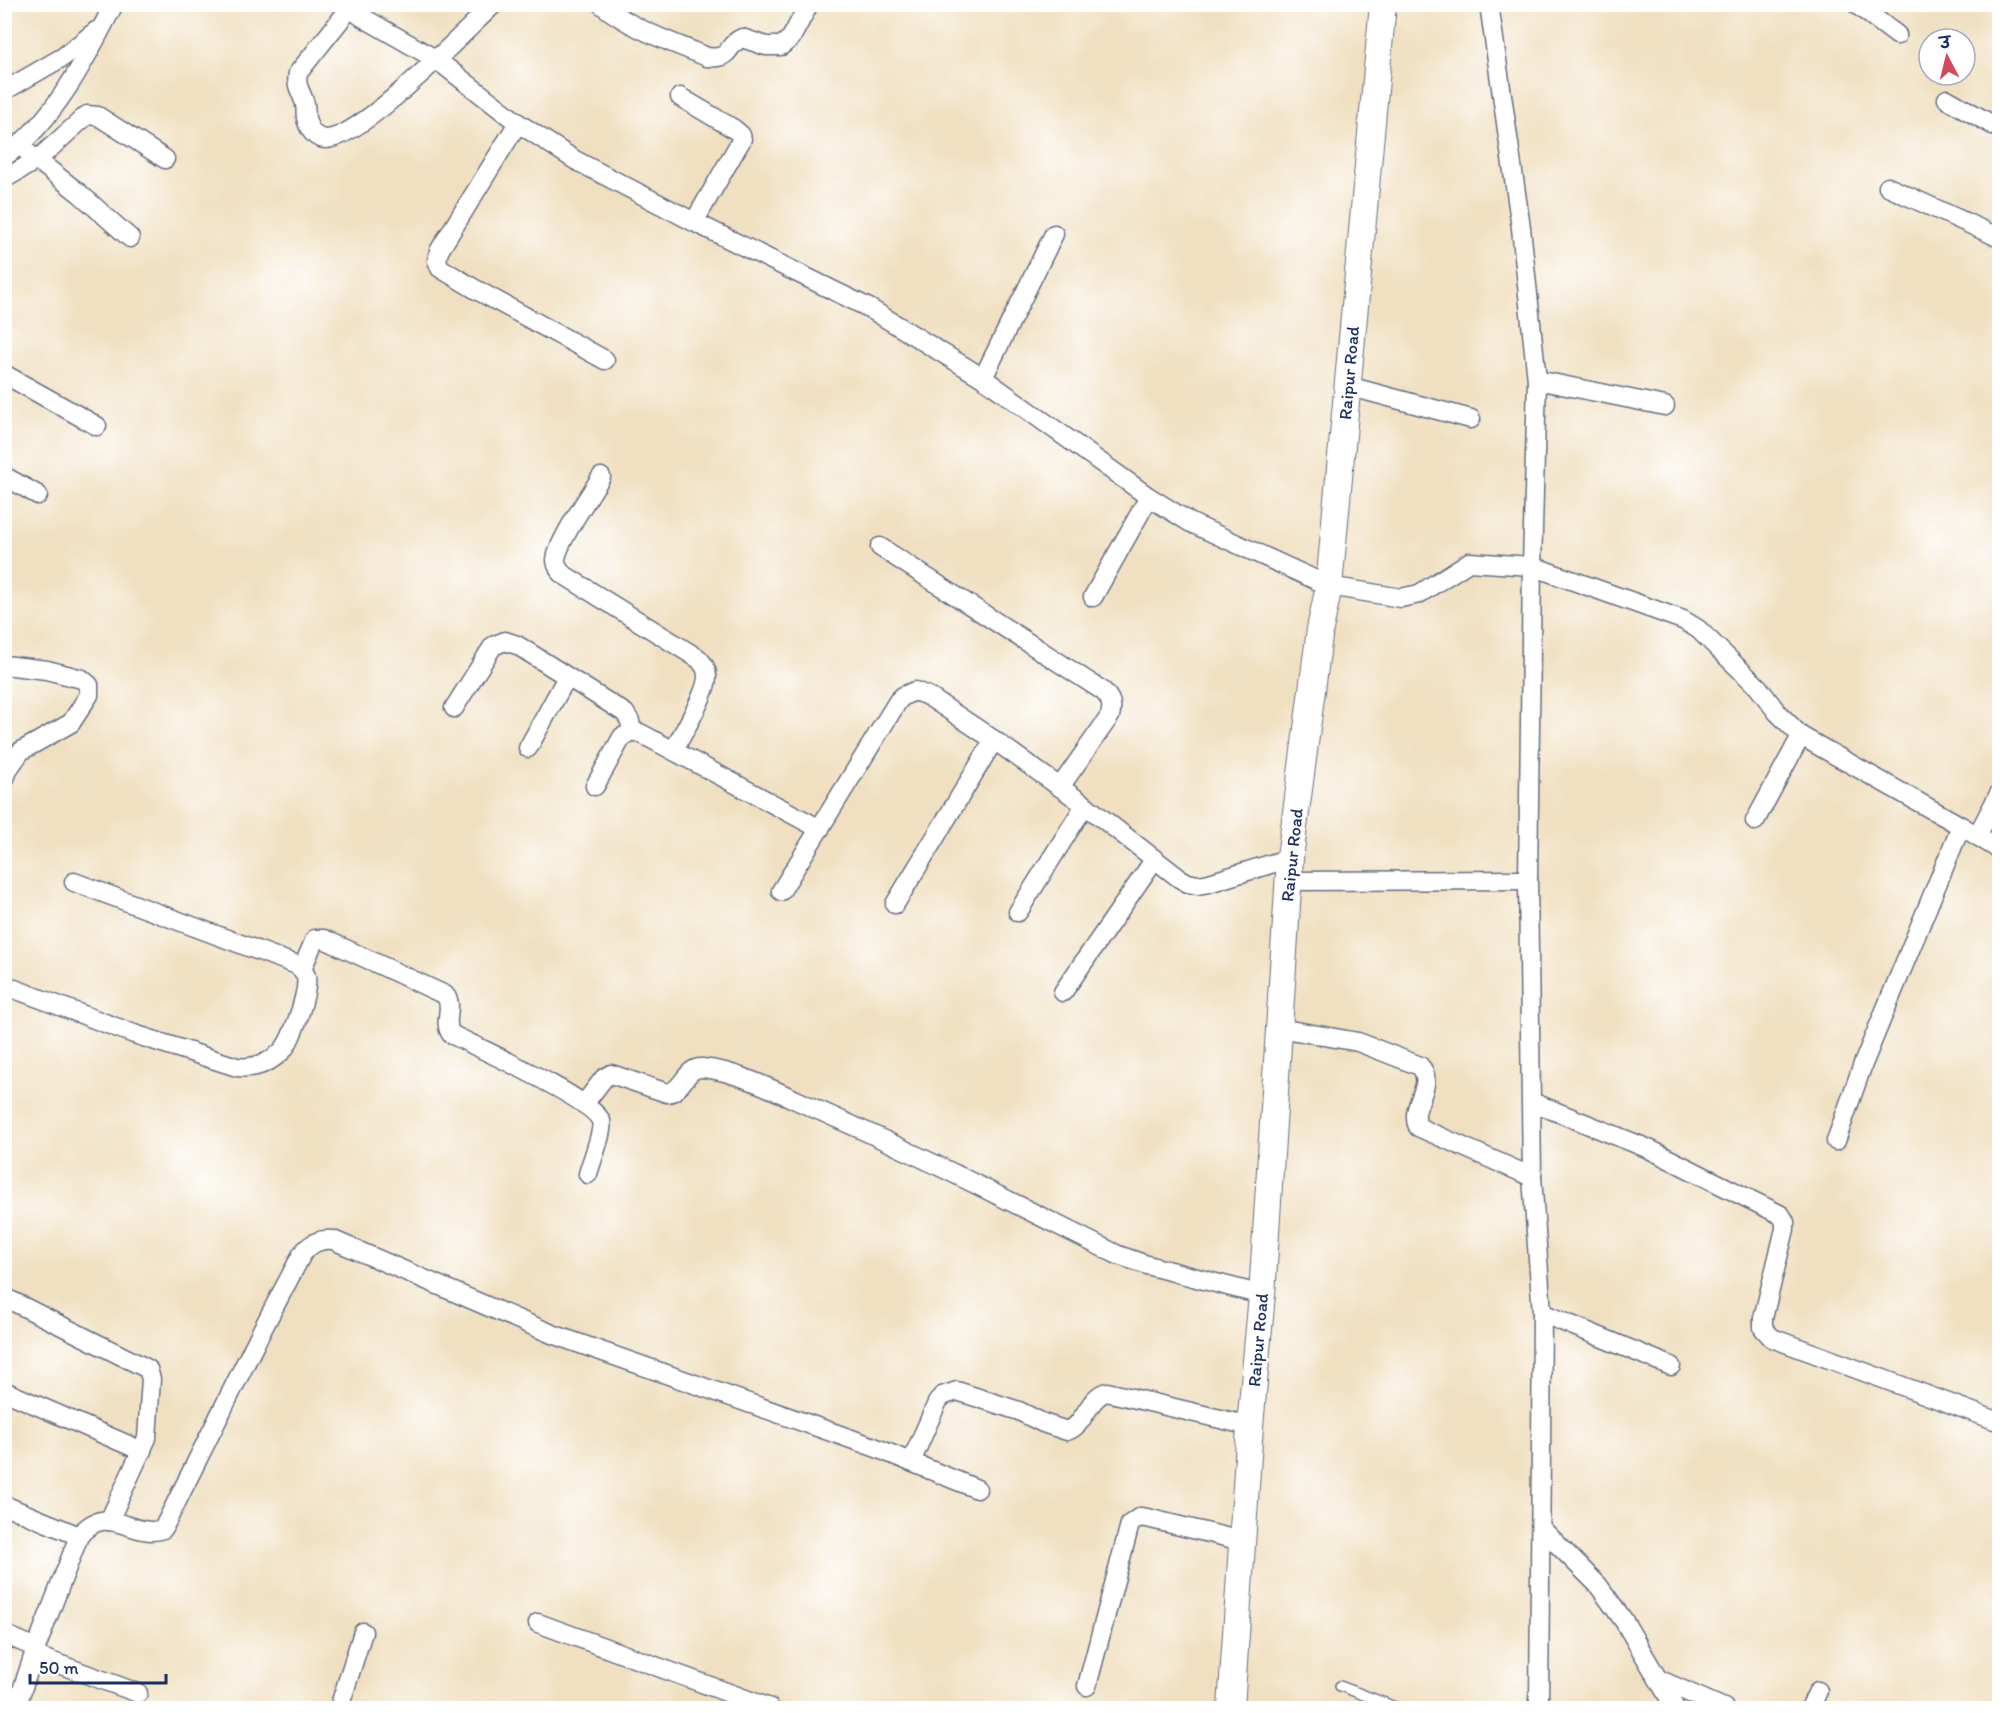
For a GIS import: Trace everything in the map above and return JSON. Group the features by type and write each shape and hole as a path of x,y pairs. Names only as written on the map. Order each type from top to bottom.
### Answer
{"main road":[{"name":"Raipur Road","path":"1231,1708 1250,1426 1262,1294 1289,870 1320,629 1329,586 1383,4"}],"street":[{"path":"114,4 52,111 12,151 37,160 130,238"},
{"path":"494,4 437,60 350,131 325,139 316,136 310,130 305,117 304,102 297,86 298,74 348,6 437,60 518,123 575,160 694,222 869,308 983,378 1149,497 1191,523 1329,586 1406,598 1419,594 1469,562 1532,566 1683,620 1698,629 1758,687 1777,712 1801,736 2000,850"},
{"path":"601,4 631,24 707,57 717,58 724,56 731,50 734,43 742,38 766,45 781,46 791,38 809,4"},
{"path":"1489,4 1521,228 1537,380 1528,880 1532,1177 1542,1313 1539,1708"},
{"path":"1856,4 1897,35"},
{"path":"4,91 63,57 103,25"},
{"path":"680,97 734,129 741,135 742,140 694,222"},
{"path":"1947,99 2000,129"},
{"path":"4,179 37,160 81,118 93,114 165,159"},
{"path":"518,123 439,251 438,264 440,268 474,289 606,360"},
{"path":"1888,187 2000,237"},
{"path":"983,378 1054,234"},
{"path":"4,374 97,426"},
{"path":"1537,380 1665,406"},
{"path":"1348,386 1472,419"},
{"path":"4,476 39,495"},
{"path":"601,477 560,546 556,560 557,567 561,573 699,659 705,666 706,686 674,750"},
{"path":"1093,597 1149,497"},
{"path":"880,547 1093,684 1109,697 1112,704 1110,716 1060,787"},
{"path":"454,708 493,646 500,642 510,642 625,713 630,721 632,733"},
{"path":"4,665 46,670 82,679 90,689 71,723 21,751 9,768 4,781"},
{"path":"528,748 567,677"},
{"path":"781,891 903,696 915,691 921,692 994,740 1085,805 1179,879 1188,883 1198,885 1289,870 1528,880"},
{"path":"595,786 618,741 622,736 632,733 649,737 820,829"},
{"path":"1755,821 1801,736"},
{"path":"895,904 994,740"},
{"path":"1977,836 2000,792"},
{"path":"1018,912 1085,805"},
{"path":"1836,1141 1863,1064 1961,826"},
{"path":"1063,992 1154,860"},
{"path":"4,985 177,1048 237,1067 248,1068 271,1060 282,1052 290,1041 306,986 306,978 302,969 297,965 74,882"},
{"path":"302,969 315,939 319,938 333,941 445,995 449,1002 447,1026 451,1034 563,1091 597,1115 602,1127 588,1174"},
{"path":"1279,1028 1358,1042 1420,1066 1427,1077 1416,1111 1415,1120 1418,1127 1532,1177"},
{"path":"584,1104 604,1078 611,1074 667,1093 676,1090 693,1070 699,1068 715,1071 752,1082 844,1122 945,1169 1118,1255 1147,1265 1262,1294"},
{"path":"1532,1102 1649,1149 1782,1215 1785,1229 1763,1318 1765,1333 1772,1338 2000,1422"},
{"path":"16,1708 79,1536 92,1523 109,1521 159,1531 166,1525 302,1254 316,1241 333,1240 552,1334 874,1447 977,1489"},
{"path":"4,1297 148,1369 151,1379 147,1438 109,1521"},
{"path":"1542,1313 1671,1366"},
{"path":"4,1391 142,1451"},
{"path":"911,1462 937,1402 942,1396 957,1391 1018,1411 1066,1431 1074,1428 1099,1395 1107,1392 1250,1426"},
{"path":"4,1505 79,1536"},
{"path":"1087,1686 1130,1524 1140,1517 1147,1518 1242,1541"},
{"path":"1542,1529 1598,1585 1624,1621 1675,1708"},
{"path":"538,1623 770,1708"},
{"path":"339,1708 363,1632"},
{"path":"4,1634 35,1652 138,1693"},
{"path":"1658,1679 1724,1708"},
{"path":"1810,1708 1818,1691"}],"lane":[{"path":"1340,1686 1398,1708"}]}
